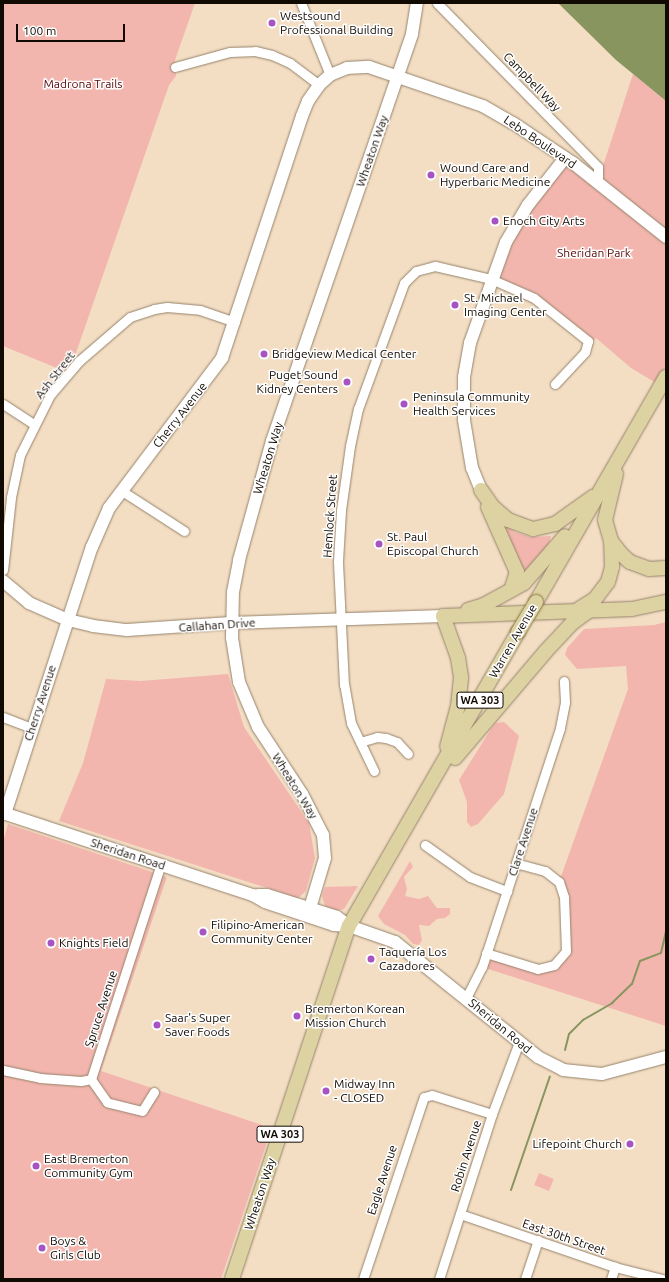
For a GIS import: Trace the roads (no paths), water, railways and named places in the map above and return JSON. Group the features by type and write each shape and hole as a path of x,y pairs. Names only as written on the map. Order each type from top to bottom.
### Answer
{"main road":[{"name":"Wheaton Way","path":"310,908 325,858 323,835 302,794 254,718 237,675 231,623 239,560 272,441 412,34 417,3"},
{"name":"Cherry Avenue","path":"4,816 92,546 108,511 215,369 235,322 308,101 319,85 330,75 347,68 369,67 398,76"},
{"name":"Lebo Boulevard","path":"398,76 494,111 565,158 598,182 666,237"},
{"path":"511,590 517,578 516,566 472,468 465,433 464,377 470,343 491,279 517,221 565,158"},
{"name":"Warren Avenue","path":"349,926 666,377"},
{"path":"621,455 606,506 605,527 611,540 621,554 630,562 649,569 666,568"},
{"path":"481,490 493,507 508,520 533,528 555,524 599,493"},
{"path":"443,616 484,605 528,579 549,558 599,493"},
{"path":"573,611 595,599 608,582 612,567 611,540"},
{"name":"Callahan Drive","path":"3,581 29,603 68,620 92,626 127,630 340,618 443,616"},
{"path":"443,616 644,608 666,602"},
{"path":"425,795 531,667 572,623 591,609"},
{"path":"441,769 458,706 461,685 458,658 443,616"},
{"name":"Sheridan Road","path":"4,816 161,864 253,895 279,907 334,925 349,926 395,942 519,1042 553,1066 588,1074 612,1072 666,1057"},
{"name":"Sheridan Road","path":"253,895 267,895 310,908 337,917 349,926"},
{"name":"Wheaton Way","path":"232,1279 349,926"}],"street":[{"path":"301,3 330,75"},
{"name":"Campbell Way","path":"437,3 598,167 598,182"},
{"path":"175,67 230,52 255,51 285,60 319,85"},
{"name":"Hemlock Street","path":"374,771 351,723 344,685 338,561 341,510 350,442 361,400 404,283 416,271 435,266 491,279"},
{"path":"491,279 517,289 550,308 588,341 588,347 555,384"},
{"name":"Ash Street","path":"3,570 11,497 20,455 34,424 50,396 79,361 130,317 168,306 200,310 235,322"},
{"path":"3,404 34,424"},
{"path":"122,491 184,531"},
{"name":"Clare Avenue","path":"466,998 486,953 562,719 564,681"},
{"path":"3,717 32,728"},
{"path":"360,742 377,737 386,738 397,742 408,754"},
{"path":"425,845 470,877 507,891"},
{"path":"486,953 538,970 554,965 566,951 564,897 559,882 545,871 516,863"},
{"name":"Spruce Avenue","path":"91,1079 161,864"},
{"name":"Robin Avenue","path":"439,1279 492,1114 519,1042"},
{"path":"3,1070 40,1078 81,1081 91,1079 107,1102 142,1111 154,1092"},
{"name":"Eagle Avenue","path":"363,1279 424,1097 432,1095 492,1114"},
{"name":"East 30th Street","path":"460,1214 616,1267 662,1279"},
{"path":"525,1279 538,1240"},
{"path":"612,1279 616,1267"}],"waterway":[{"path":"565,1050 569,1034 583,1020 612,1003 632,984 640,961 661,953 666,932"},
{"path":"511,1190 550,1076"}],"place":[{"name":"Westsound Professional Building","path":"272,23"},
{"name":"Wound Care and Hyperbaric Medicine","path":"431,175"},
{"name":"Enoch City Arts","path":"495,221"},
{"name":"St. Michael Imaging Center","path":"455,305"},
{"name":"Bridgeview Medical Center","path":"264,354"},
{"name":"Puget Sound Kidney Centers","path":"347,382"},
{"name":"Peninsula Community Health Services","path":"404,404"},
{"name":"St. Paul Episcopal Church","path":"379,544"},
{"name":"Filipino-American Community Center","path":"203,932"},
{"name":"Knights Field","path":"51,943"},
{"name":"Taquería Los Cazadores","path":"371,959"},
{"name":"Bremerton Korean Mission Church","path":"297,1016"},
{"name":"Saar's Super Saver Foods","path":"157,1025"},
{"name":"Midway Inn - CLOSED","path":"326,1091"},
{"name":"Lifepoint Church","path":"630,1144"},
{"name":"East Bremerton Community Gym","path":"36,1166"},
{"name":"Boys & Girls Club","path":"42,1248"}],"park label":[{"name":"Madrona Trails","path":"83,84"},
{"name":"Sheridan Park","path":"594,253"}]}
